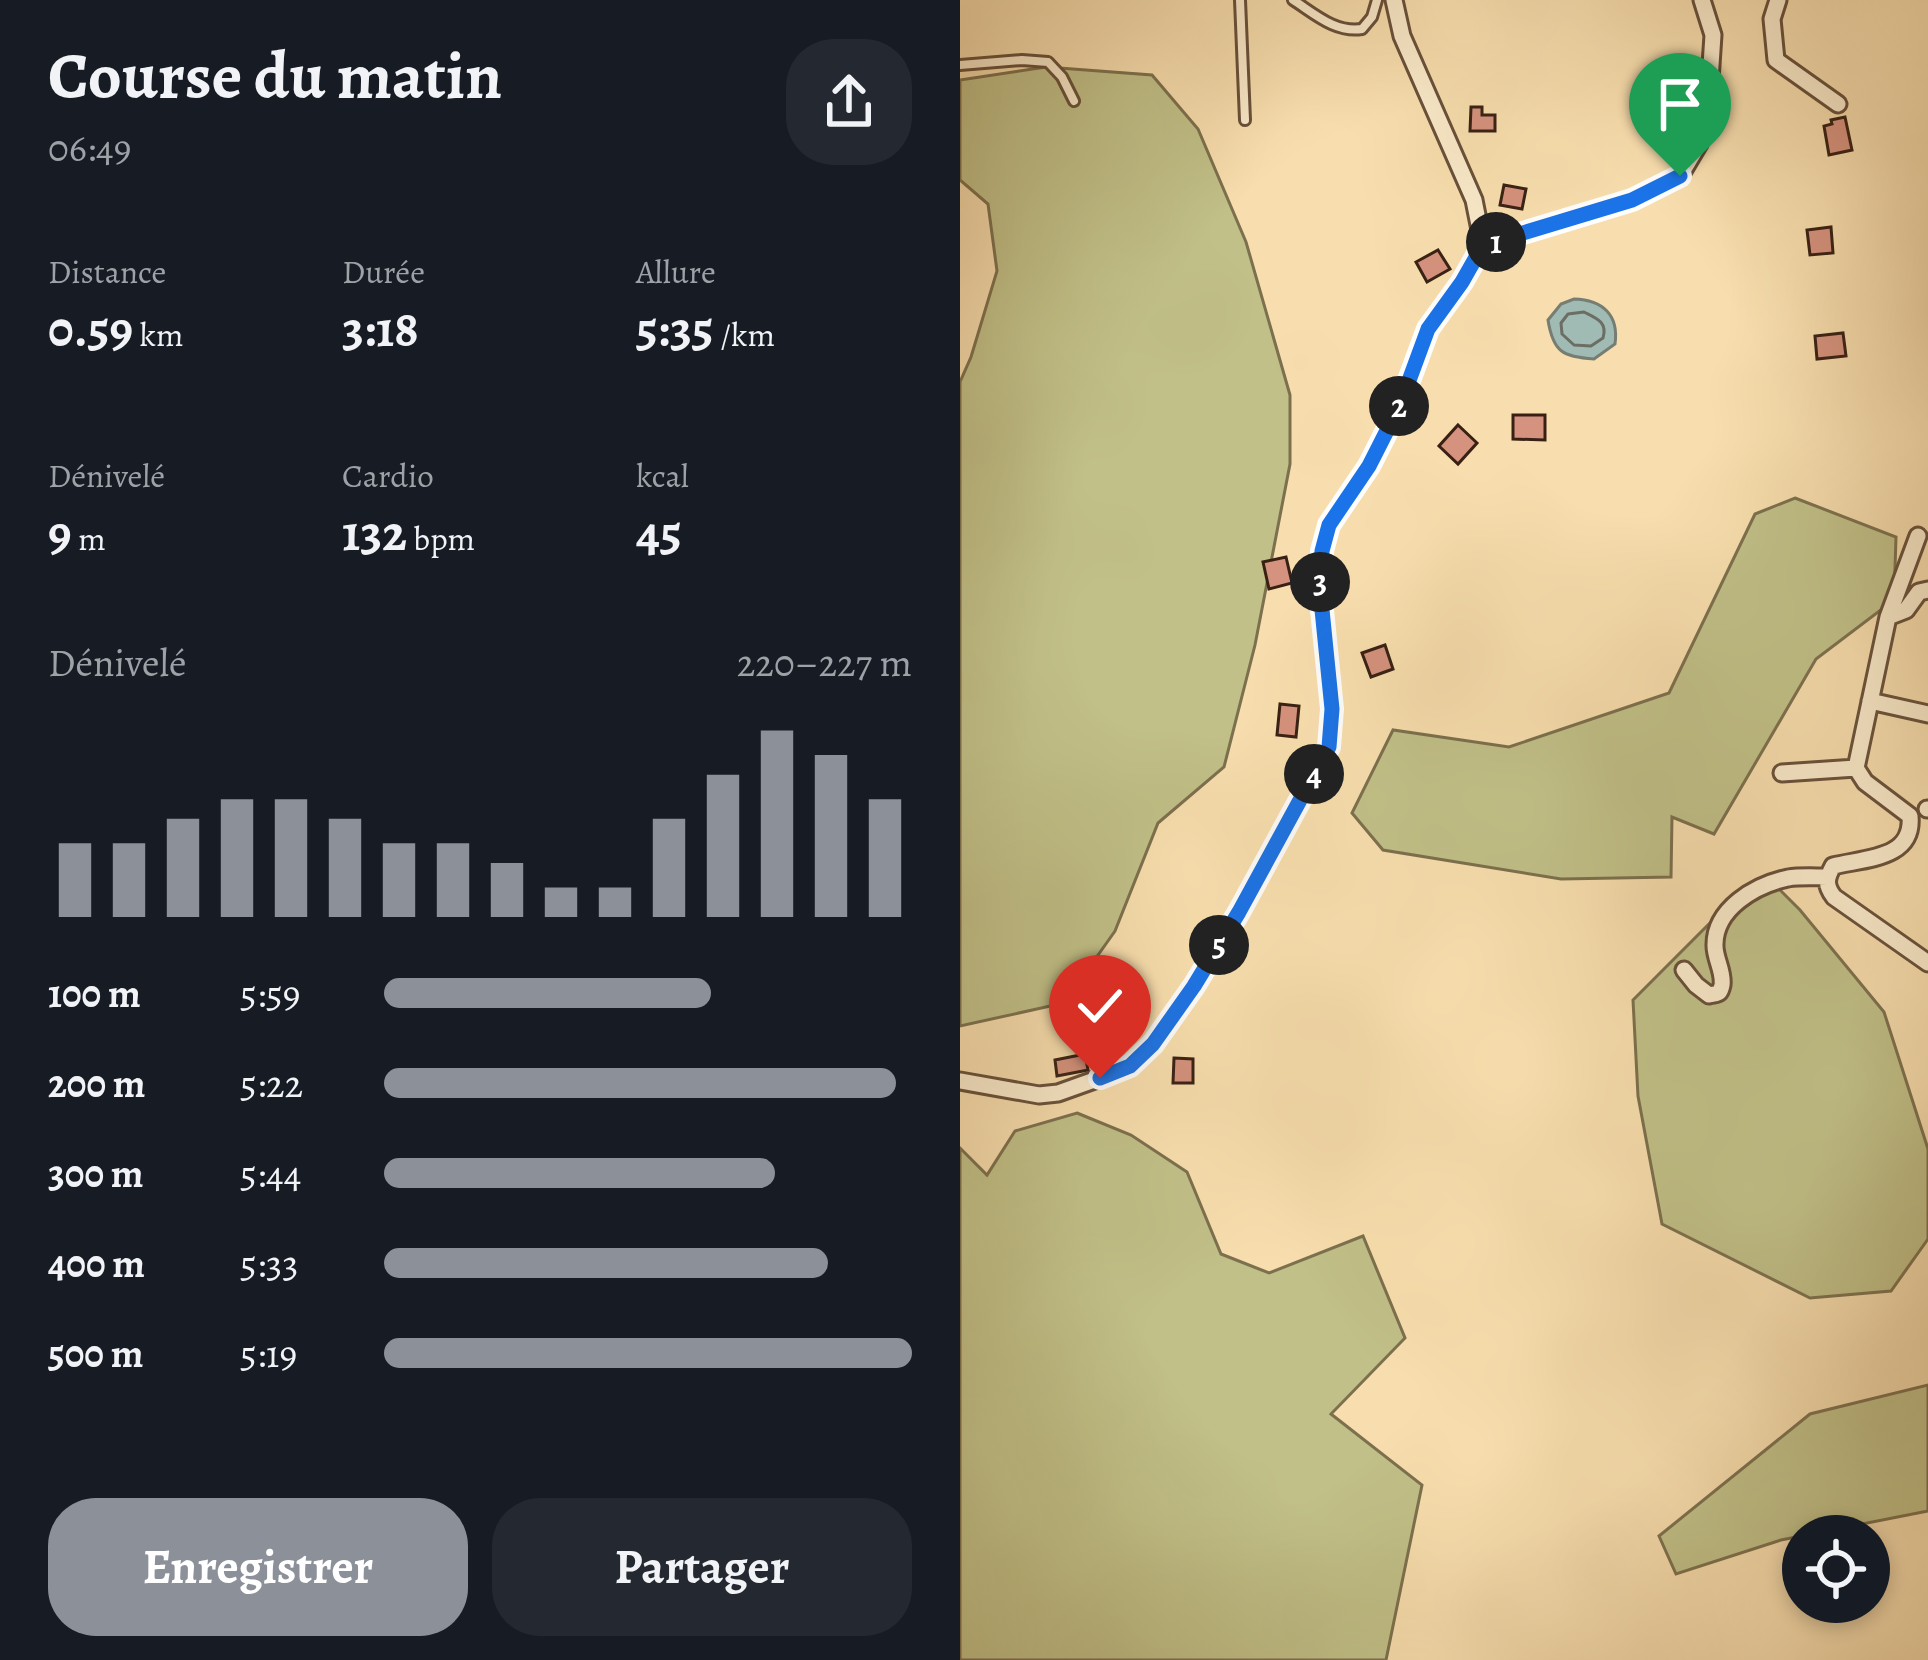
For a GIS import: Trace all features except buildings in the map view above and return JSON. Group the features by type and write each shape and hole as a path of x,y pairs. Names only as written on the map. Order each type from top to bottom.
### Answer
{"street":[{"path":"960,1081 1040,1095 1058,1093 1130,1066 1153,1044 1194,986 1329,747 1332,709 1320,590 1329,525 1400,405 1428,329 1483,245 1474,200 1402,36 1394,0"},
{"path":"1483,245 1632,200 1680,176 1699,144 1708,110 1713,35 1702,0"},
{"path":"1778,0 1772,19 1776,60 1838,104"},
{"path":"1918,536 1888,617 1856,768 1865,782 1910,816 1908,840 1899,849 1834,866 1827,887 1834,897 1928,963"},
{"path":"1888,617 1906,610 1919,592 1928,590"},
{"path":"1870,701 1928,714"},
{"path":"1782,772 1856,768"},
{"path":"1684,970 1696,986 1709,995 1717,994 1722,981 1714,945 1721,922 1738,899 1790,878 1827,877"}],"lane":[{"path":"1240,0 1245,120"},
{"path":"1293,0 1348,31 1362,29 1377,0"},
{"path":"960,65 1048,62 1074,101"}],"shaded area":[{"path":"1046,67 1152,75 1198,129 1246,242 1290,395 1290,464 1255,645 1224,767 1158,823 1115,931 1064,1003 960,1026 960,382 997,271 988,204 960,180 960,80"},
{"path":"1795,498 1896,537 1894,600 1816,659 1714,834 1672,817 1671,877 1561,879 1383,850 1352,813 1393,730 1509,747 1669,693 1755,514"},
{"path":"1774,884 1884,1012 1928,1149 1928,1239 1891,1291 1810,1298 1662,1224 1638,1096 1633,1000 1709,924"},
{"path":"1077,1113 1131,1135 1187,1172 1221,1254 1269,1273 1363,1236 1405,1338 1331,1414 1422,1485 1386,1660 960,1660 960,1148 987,1175 1015,1131"},
{"path":"1928,1385 1928,1511 1890,1518 1782,1515 1782,1540 1676,1574 1659,1536 1810,1414"}],"water":[{"path":"1574,299 1601,306 1614,325 1615,344 1594,359 1567,354 1553,339 1548,320 1561,304"}],"route":[{"path":"1100,1078 1130,1066 1153,1044 1194,986 1329,747 1332,709 1320,590 1322,551 1329,525 1369,466 1400,405 1428,329 1483,245 1632,200 1680,176"}]}
